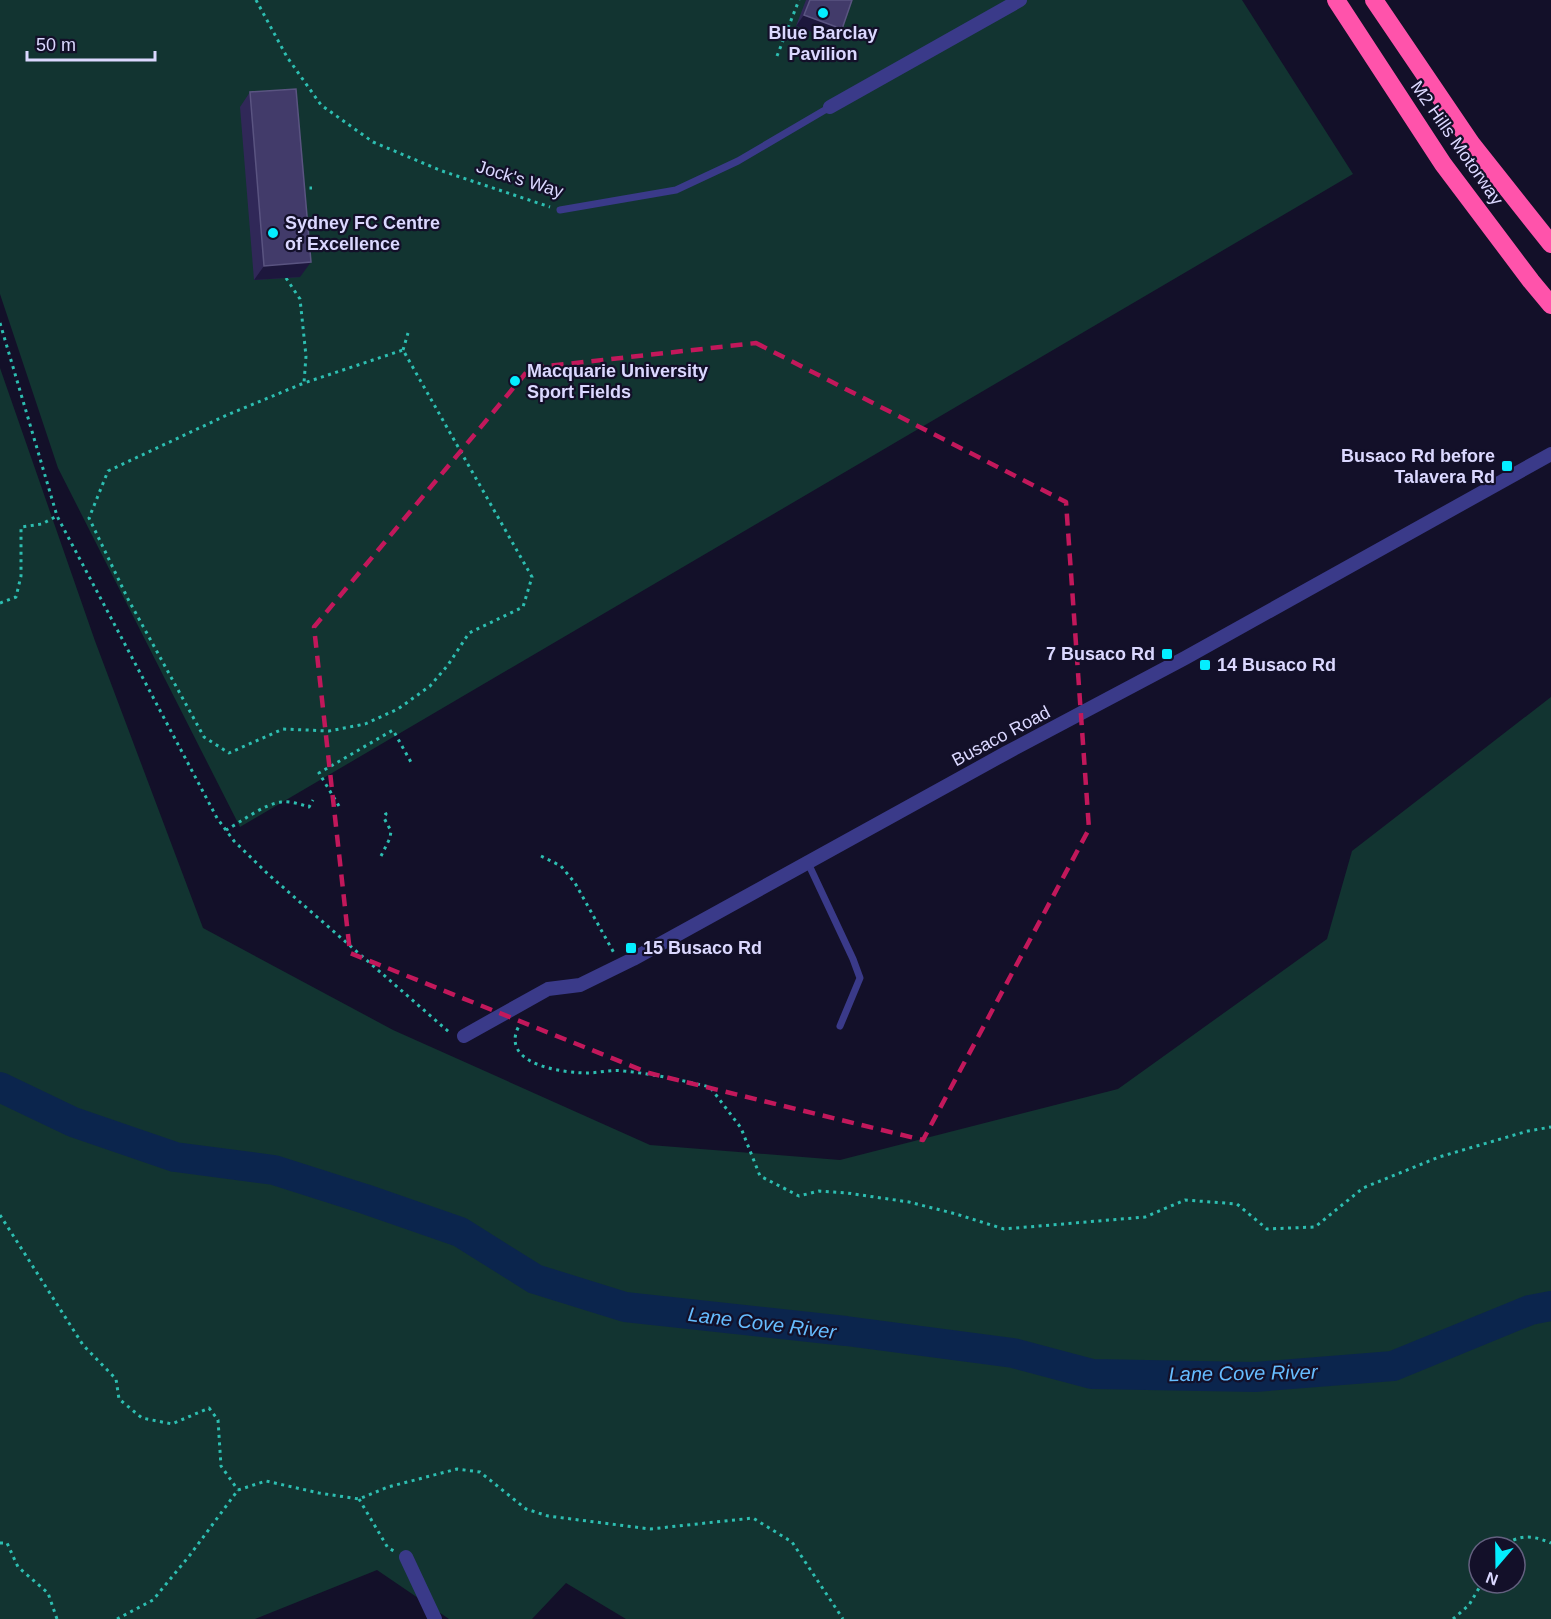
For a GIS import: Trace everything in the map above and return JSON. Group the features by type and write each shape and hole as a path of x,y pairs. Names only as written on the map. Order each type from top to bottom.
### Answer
{"highway":[{"name":"M2 Hills Motorway","path":"1335,0 1443,164 1551,305"},
{"name":"M2 Hills Motorway","path":"1374,0 1472,143 1551,244"}],"street":[{"path":"830,107 1020,0"},
{"name":"Busaco Road","path":"464,1036 548,989 580,985 633,959 1006,753 1185,658 1551,454"},
{"path":"406,1557 435,1619"}],"lane":[{"name":"Jock's Way","path":"560,210 676,190 738,161 830,107"},
{"path":"808,863 860,978 840,1026"}],"path":[{"name":"Jock's Way","path":"256,0 287,57 321,105 373,142 442,171 560,210"},
{"path":"777,56 799,0"},
{"path":"293,189 312,188"},
{"path":"286,278 300,299 306,356 304,383"},
{"path":"0,323 57,516 217,818 234,841 269,875 454,1036 464,1036"},
{"path":"403,350 304,383 227,415 108,471 89,518 128,599 204,737 229,753 284,729 329,731 347,728 365,724 398,709 430,686 448,665 468,633 523,607 532,578 403,350 408,333"},
{"path":"0,603 16,597 21,576 21,527 42,524 57,516"},
{"path":"339,806 319,773 393,730 412,764"},
{"path":"226,830 279,802 296,803 309,807 313,800"},
{"path":"381,856 391,831 384,818 386,814 384,810"},
{"path":"541,856 561,867 575,883 615,954"},
{"path":"526,1015 516,1032 515,1041 518,1050 526,1059 538,1066 587,1073 615,1070 650,1073 710,1086 741,1128 760,1176 799,1196 819,1191 909,1202 1004,1229 1145,1217 1185,1200 1238,1204 1267,1229 1315,1227 1363,1188 1439,1157 1528,1131 1551,1127"},
{"path":"0,1215 83,1345 116,1379 119,1399 142,1418 172,1424 209,1408 218,1420 221,1466 238,1490"},
{"path":"117,1619 153,1600 238,1490 266,1481 319,1493 359,1498 388,1487 457,1469 480,1472 526,1509 548,1516 650,1529 753,1518 792,1542 843,1619"},
{"path":"359,1498 388,1548 406,1557"},
{"path":"1527,1538 1537,1537 1551,1543"},
{"path":"0,1543 7,1543 18,1567 48,1593 57,1619"},
{"path":"1453,1619 1469,1605 1475,1595"}],"highlighted area":[{"path":"756,343 1066,502 1089,829 923,1140 649,1073 350,953 314,627 530,368"}],"green space":[{"name":"Macquarie University Sport Fields","path":"0,0 1242,0 1353,174 240,827 58,468 0,294"},
{"path":"0,368 95,641 203,928 393,1030 650,1145 840,1160 1118,1089 1327,939 1352,851 1551,697 1551,1619 626,1619 566,1583 532,1619 449,1619 377,1570 255,1619 0,1619"}],"building":[{"path":"810,0 852,0 842,29 804,15"},
{"name":"Sydney FC Centre of Excellence","path":"296,89 311,262 264,266 250,92"}],"waterway":[{"name":"Lane Cove River","path":"0,1087 73,1122 175,1157 274,1170 460,1232 535,1279 625,1307 846,1331 1013,1353 1092,1374 1255,1377 1393,1366 1530,1310 1551,1306"}],"place":[{"name":"Blue Barclay Pavilion","path":"823,13"},
{"name":"Sydney FC Centre of Excellence","path":"273,233"},
{"name":"Macquarie University Sport Fields","path":"515,381"},
{"name":"Busaco Rd before Talavera Rd","path":"1507,466"},
{"name":"7 Busaco Rd","path":"1167,654"},
{"name":"14 Busaco Rd","path":"1205,665"},
{"name":"15 Busaco Rd","path":"631,948"}]}
